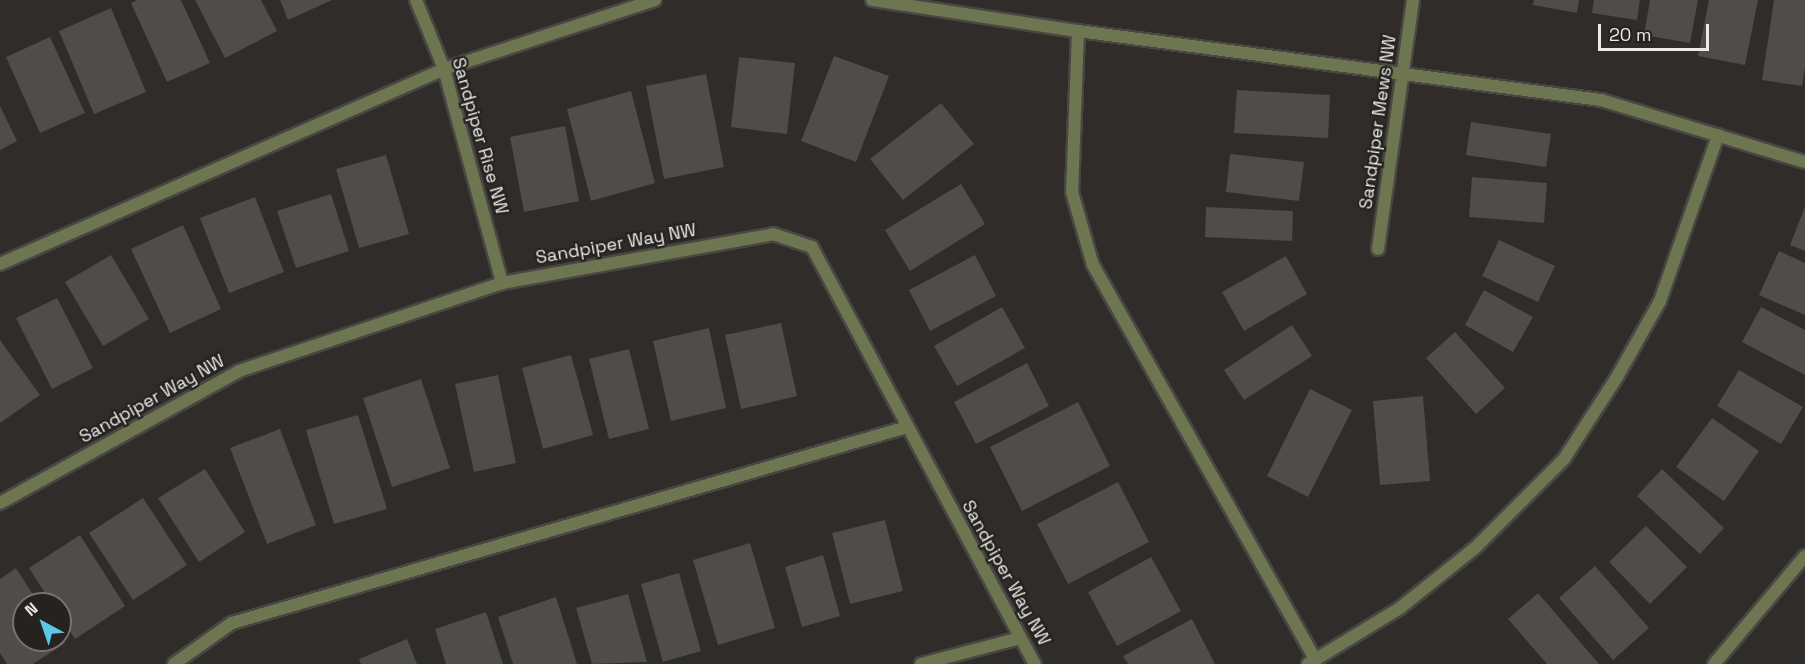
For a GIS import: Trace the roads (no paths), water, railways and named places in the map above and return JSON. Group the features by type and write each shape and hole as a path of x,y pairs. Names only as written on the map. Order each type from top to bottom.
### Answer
{"street":[{"name":"Sandpiper Rise NW","path":"416,0 444,69 502,283"},
{"path":"0,264 444,69 655,0"},
{"path":"872,0 1078,32 1601,100 1805,162"},
{"name":"Sandpiper Mews NW","path":"1378,249 1413,0"},
{"path":"1078,32 1072,192 1093,265 1312,662 1400,608 1475,548 1564,459 1605,397 1660,300 1718,135"},
{"name":"Sandpiper Way NW","path":"0,503 239,371 502,283 773,234 812,247 1035,664"},
{"path":"174,664 232,623 907,427"},
{"path":"1714,664 1805,556"},
{"path":"921,664 1020,638"}]}
